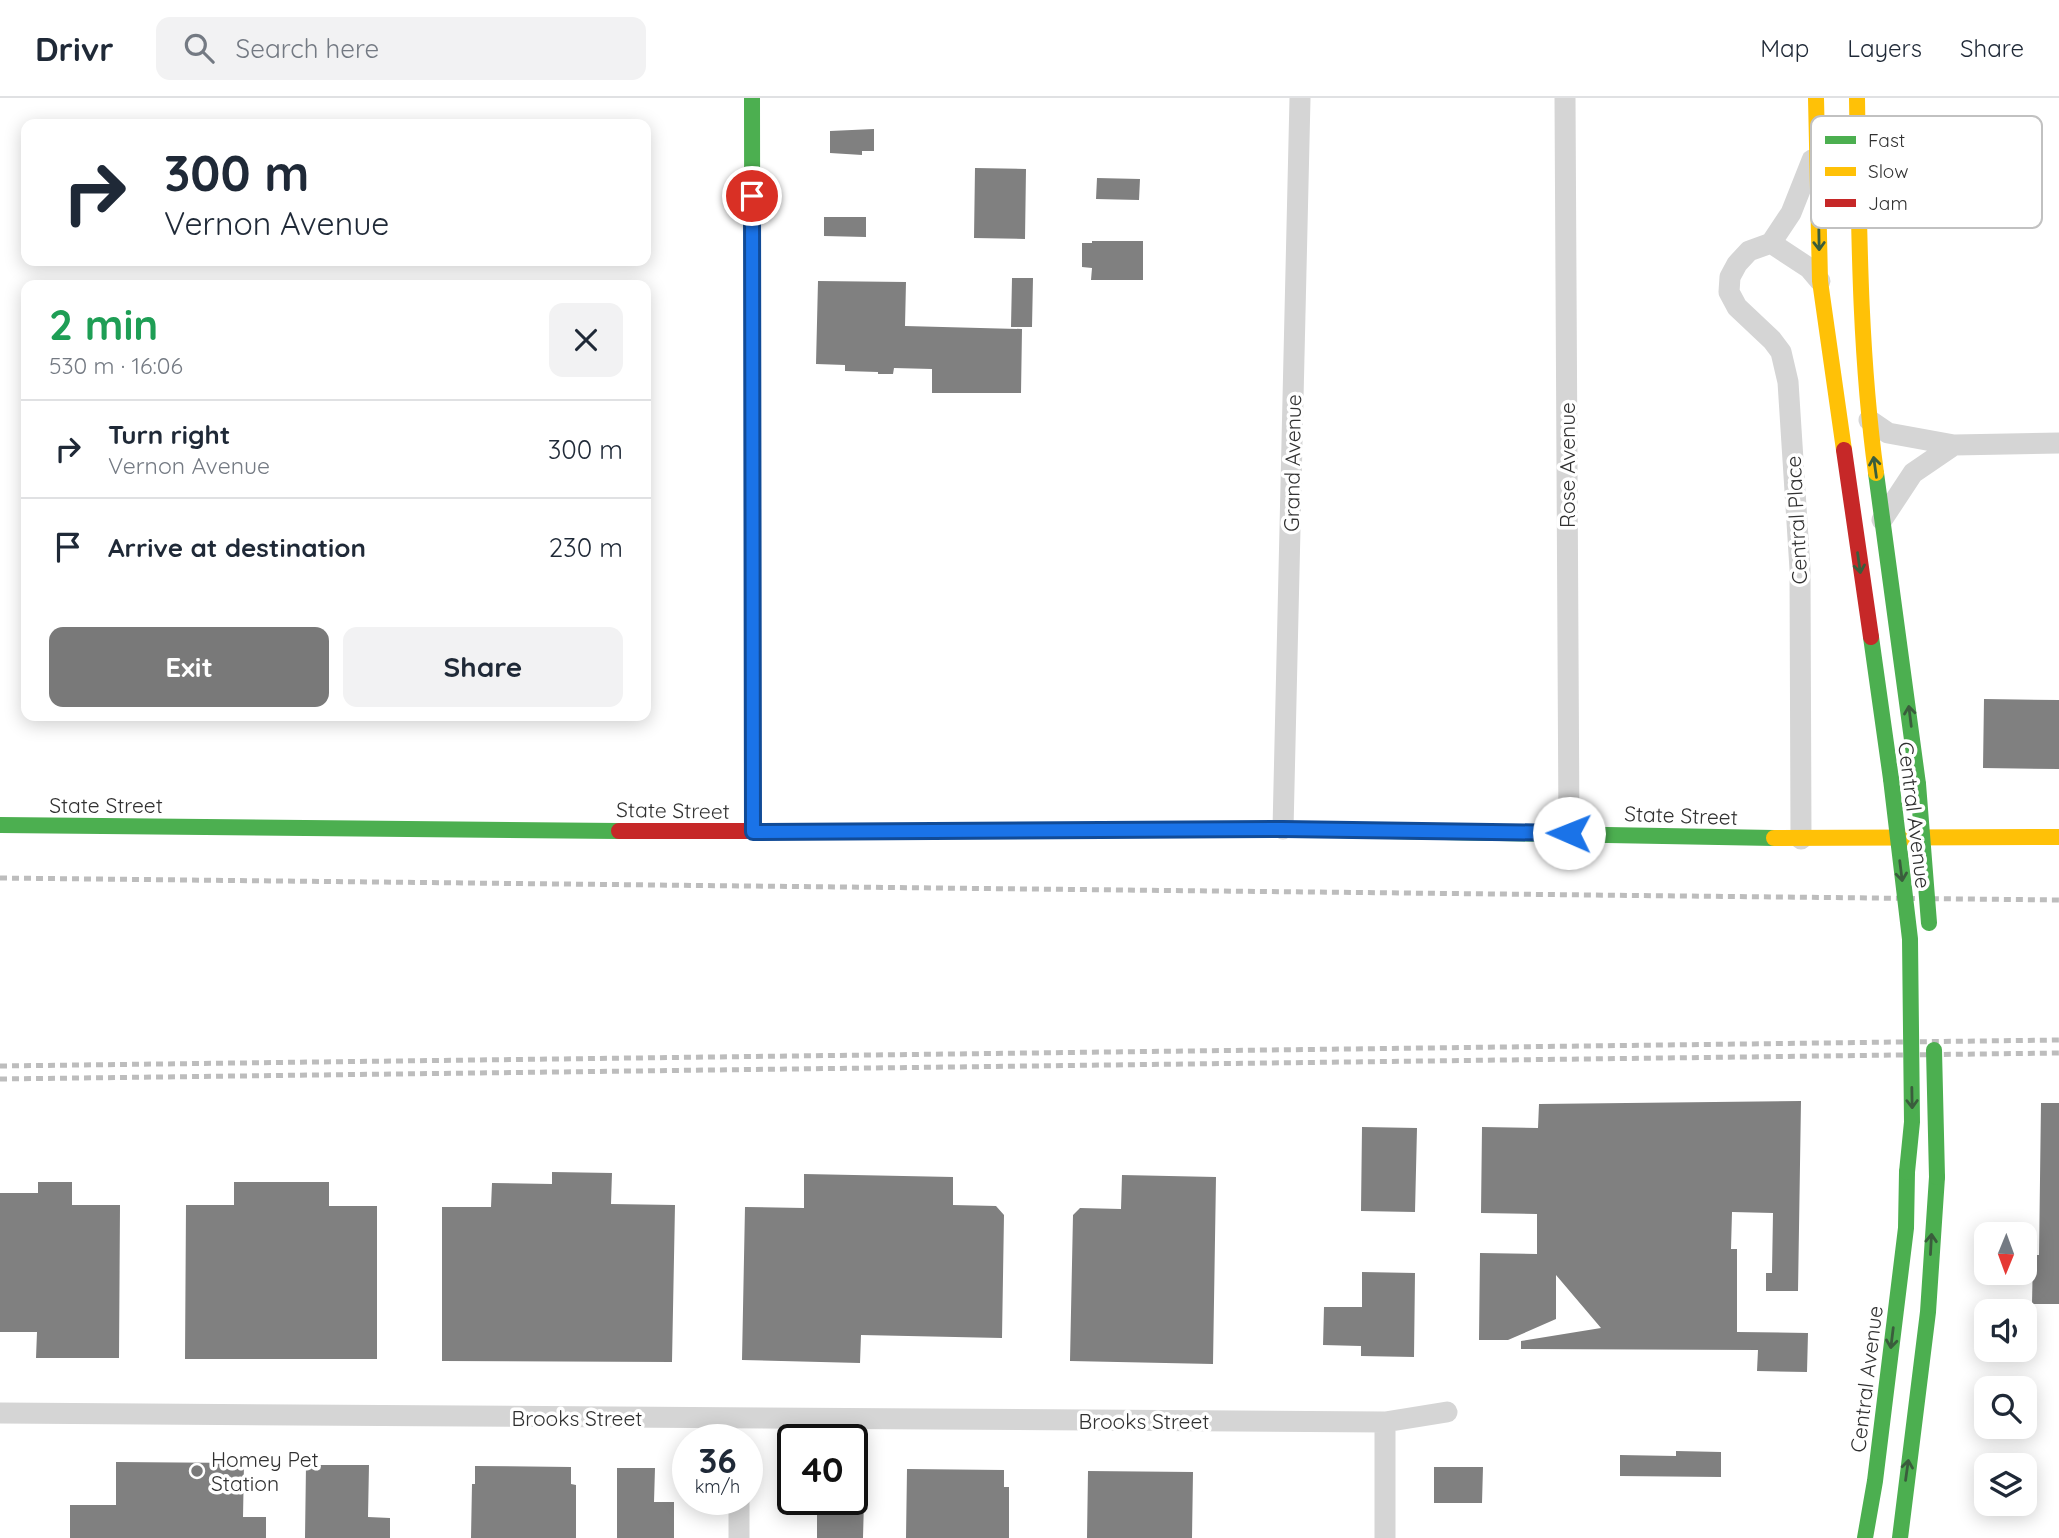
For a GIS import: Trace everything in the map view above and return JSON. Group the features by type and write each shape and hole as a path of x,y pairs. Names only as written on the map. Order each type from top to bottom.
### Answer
{"main road":[{"path":"752,98 753,832"},
{"name":"Central Avenue","path":"1816,98 1816,116"},
{"name":"Central Avenue","path":"1857,98 1857,116"},
{"name":"Central Avenue","path":"1819,228 1820,281 1891,779 1910,939 1913,1122 1907,1172 1906,1228 1875,1481 1865,1538"},
{"name":"Central Avenue","path":"1859,228 1860,292 1869,420 1918,784 1931,946"},
{"name":"State Street","path":"0,825 753,832 1283,829 1801,839 2059,837"},
{"path":"1900,1538 1928,1312 1937,1177 1934,1040"}],"street":[{"name":"Grand Avenue","path":"1283,829 1300,98"},
{"name":"Rose Avenue","path":"1565,98 1569,833"},
{"path":"1811,162 1791,213 1771,243 1809,268 1820,281"},
{"name":"Central Place","path":"1771,243 1749,251 1737,264 1729,292 1737,307 1781,352 1788,382 1800,569 1801,839"},
{"path":"1869,420 1888,433 1954,445 2059,443"},
{"path":"1882,520 1913,472 1954,445"},
{"name":"Brooks Street","path":"763,1430 1385,1422 1447,1412"},
{"name":"Brooks Street","path":"0,1413 672,1428"},
{"path":"1385,1422 1385,1538"},
{"path":"739,1515 739,1538"}],"building":[{"path":"874,129 874,151 862,151 862,155 830,153 830,131"},
{"path":"975,168 1026,169 1025,239 974,238"},
{"path":"1097,178 1140,179 1139,200 1096,199"},
{"path":"824,217 866,217 866,237 824,236"},
{"path":"1143,241 1143,280 1091,280 1092,268 1082,267 1082,243"},
{"path":"1012,278 1033,278 1032,327 1011,327"},
{"path":"818,281 906,282 905,326 1022,329 1021,393 932,393 932,369 894,368 893,374 878,374 845,371 845,365 816,364"},
{"path":"1984,699 2059,700 2059,769 1983,768"},
{"path":"1801,1101 1798,1291 1766,1291 1766,1273 1772,1273 1773,1213 1732,1212 1731,1249 1737,1249 1737,1332 1808,1333 1807,1372 1757,1371 1758,1350 1521,1349 1521,1341 1601,1328 1556,1275 1556,1319 1508,1340 1479,1340 1480,1253 1537,1254 1537,1214 1481,1213 1482,1127 1538,1128 1539,1104"},
{"path":"2041,1103 2059,1103 2059,1304 2037,1304 2037,1299 2032,1299 2032,1285 2037,1285"},
{"path":"1362,1127 1417,1128 1415,1212 1361,1211"},
{"path":"552,1172 612,1173 611,1204 675,1205 672,1362 442,1361 442,1207 491,1207 492,1183 552,1184"},
{"path":"804,1174 953,1177 953,1205 996,1206 1004,1215 1002,1338 861,1335 860,1363 742,1360 745,1207 804,1208"},
{"path":"1122,1175 1216,1177 1213,1364 1070,1361 1073,1215 1080,1208 1121,1209"},
{"path":"38,1182 72,1182 72,1205 120,1205 119,1358 36,1358 37,1332 0,1332 0,1193 38,1193"},
{"path":"234,1182 329,1182 329,1206 377,1206 377,1359 185,1359 186,1205 234,1205"},
{"path":"1362,1272 1415,1273 1414,1357 1361,1356 1361,1346 1323,1345 1324,1307 1362,1307"},
{"path":"1676,1451 1721,1452 1721,1477 1620,1476 1620,1455 1676,1456"},
{"path":"116,1462 244,1463 243,1517 266,1517 266,1538 70,1538 70,1505 116,1505"},
{"path":"306,1465 369,1465 368,1517 390,1518 390,1538 305,1538"},
{"path":"475,1466 571,1467 571,1484 576,1485 576,1538 471,1538"},
{"path":"1434,1467 1483,1467 1482,1503 1434,1503"},
{"path":"617,1468 655,1468 654,1502 672,1502 674,1538 617,1538"},
{"path":"907,1469 1004,1470 1004,1487 1009,1487 1009,1538 906,1538"},
{"path":"1088,1471 1193,1472 1192,1538 1087,1538"},
{"path":"817,1515 864,1515 863,1538 817,1538"}],"railway":[{"path":"0,878 2059,900"},
{"path":"0,1066 2059,1040"},
{"path":"0,1079 2059,1053"}],"traffic: fast":[{"path":"752,98 753,832"},
{"path":"1876,473 1918,784"},
{"path":"1871,637 1891,779"},
{"path":"1891,779 1910,939 1912,1122 1907,1172"},
{"path":"1918,784 1929,923"},
{"path":"0,825 619,831"},
{"path":"915,831 1283,829 1774,838"},
{"path":"1934,1050 1937,1177"},
{"path":"1865,1538 1875,1481 1906,1228 1907,1172"},
{"path":"1900,1538 1928,1312 1937,1177"}],"traffic: slow":[{"path":"1816,98 1816,116"},
{"path":"1857,98 1857,116"},
{"path":"1819,228 1820,281 1844,450"},
{"path":"1859,228 1866,380 1876,473"},
{"path":"1774,838 2059,837"}],"traffic: jam":[{"path":"1844,450 1871,637"},
{"path":"619,831 915,831"}],"place":[{"name":"Homey Pet Station","path":"197,1471"}],"route":[{"path":"752,196 753,832 1283,829 1569,833"}]}
